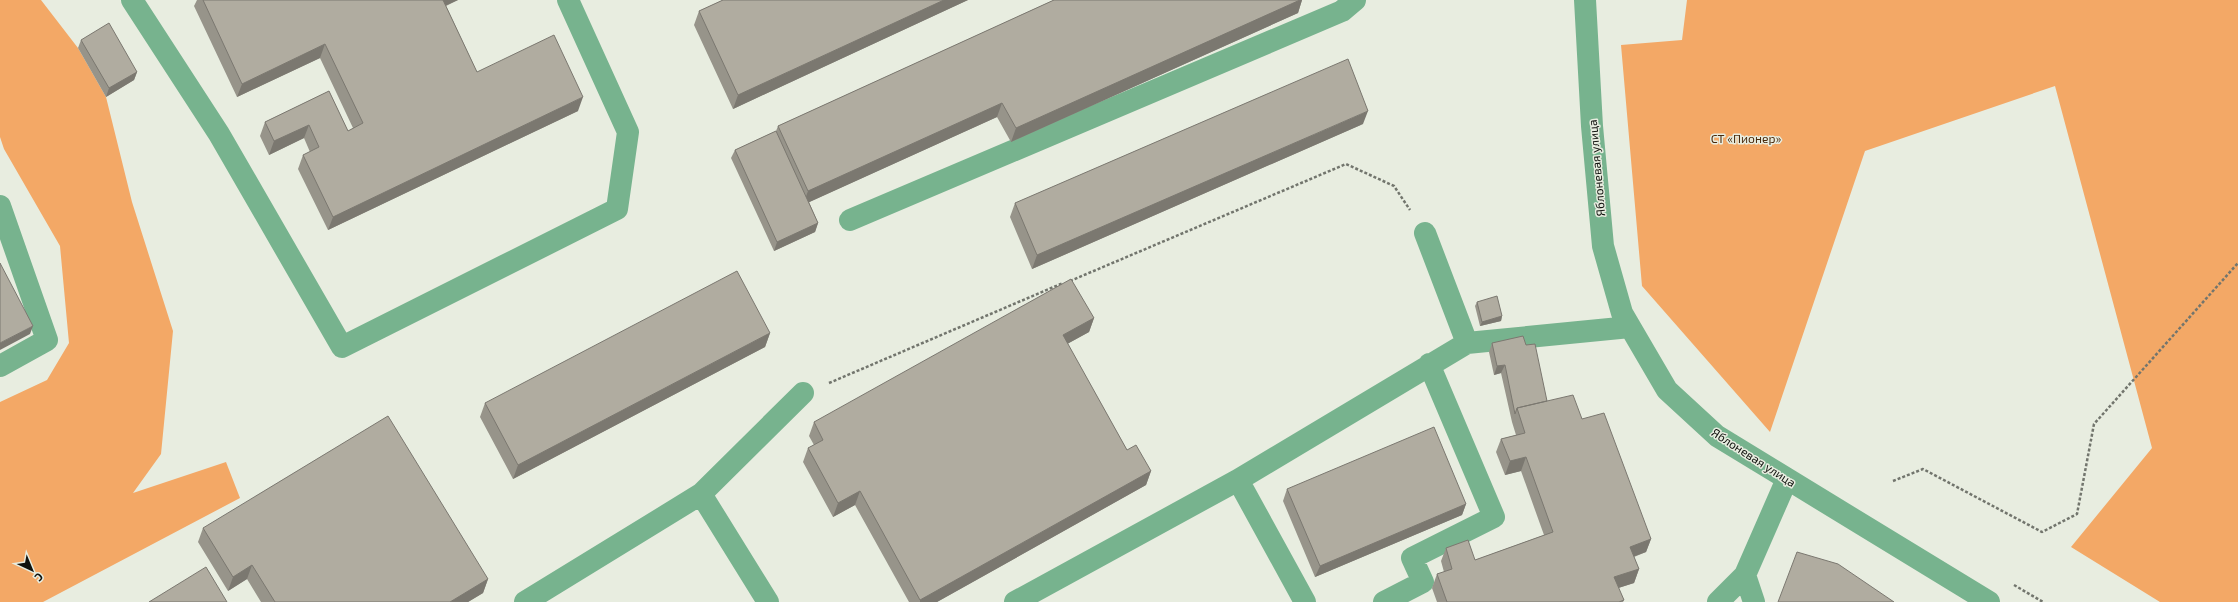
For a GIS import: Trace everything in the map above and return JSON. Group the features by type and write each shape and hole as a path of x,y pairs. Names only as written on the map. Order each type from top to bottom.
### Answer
{"street":[{"path":"132,0 218,134 342,347 617,209 628,132 568,0"},
{"path":"850,220 1342,11 1355,0"},
{"name":"Яблоневая улица","path":"1585,0 1592,126 1603,246 1622,313 1668,390 1717,436 1989,602"},
{"path":"0,206 47,340 0,366"},
{"path":"1426,233 1467,343"},
{"path":"1015,602 1238,480 1429,364 1467,343 1630,327"},
{"path":"1384,602 1424,582 1412,558 1494,517 1429,364"},
{"path":"525,602 701,494 803,393"},
{"path":"1238,480 1305,602"},
{"path":"1718,602 1745,575 1787,480"},
{"path":"701,494 768,602"},
{"path":"1745,575 1754,602"}],"path":[{"path":"803,393 1346,164 1394,186 1426,233"},
{"path":"1893,481 1923,469 2042,532 2077,514 2094,424 2238,263"}],"green space":[{"path":"0,0 41,0 78,48 106,97 132,202 173,331 161,454 133,493 226,462 240,498 43,602 0,602 0,402 47,380 69,343 60,246 4,149 0,137"},
{"name":"СТ «Пионер»","path":"1687,0 2238,0 2238,602 2160,602 2071,547 2152,448 2055,86 1865,151 1770,432 1642,286 1621,45 1682,40"}],"building":[{"path":"203,0 443,0 477,72 554,35 583,97 333,217 303,155 319,147 309,125 274,141 265,122 329,91 348,131 363,123 325,44 242,84"},
{"path":"723,0 944,0 738,95 699,11"},
{"path":"1054,0 1300,0 1016,128 1002,103 808,191 778,126"},
{"path":"109,23 137,72 109,88 81,40"},
{"path":"1348,59 1368,111 1037,255 1015,203"},
{"path":"776,131 818,223 777,242 735,150"},
{"path":"0,263 33,326 0,343"},
{"path":"737,271 770,333 518,465 485,403"},
{"path":"1071,279 1094,318 1063,335 1127,450 1136,445 1151,471 920,600 860,491 838,503 808,448 823,440 814,422"},
{"path":"1497,296 1502,316 1482,322 1477,302"},
{"path":"1523,336 1526,345 1535,344 1547,401 1517,408 1515,414 1505,365 1497,366 1492,343"},
{"path":"1573,395 1582,419 1604,413 1651,539 1630,547 1639,569 1614,577 1624,600 1619,602 1447,602 1437,574 1452,569 1446,548 1468,540 1475,560 1553,532 1526,457 1510,461 1501,439 1525,433 1517,408"},
{"path":"388,416 488,579 450,602 275,602 252,565 233,577 203,528"},
{"path":"1434,427 1466,504 1320,566 1287,489"},
{"path":"1797,552 1838,564 1894,602 1778,602"},
{"path":"206,567 227,602 149,602"}]}
